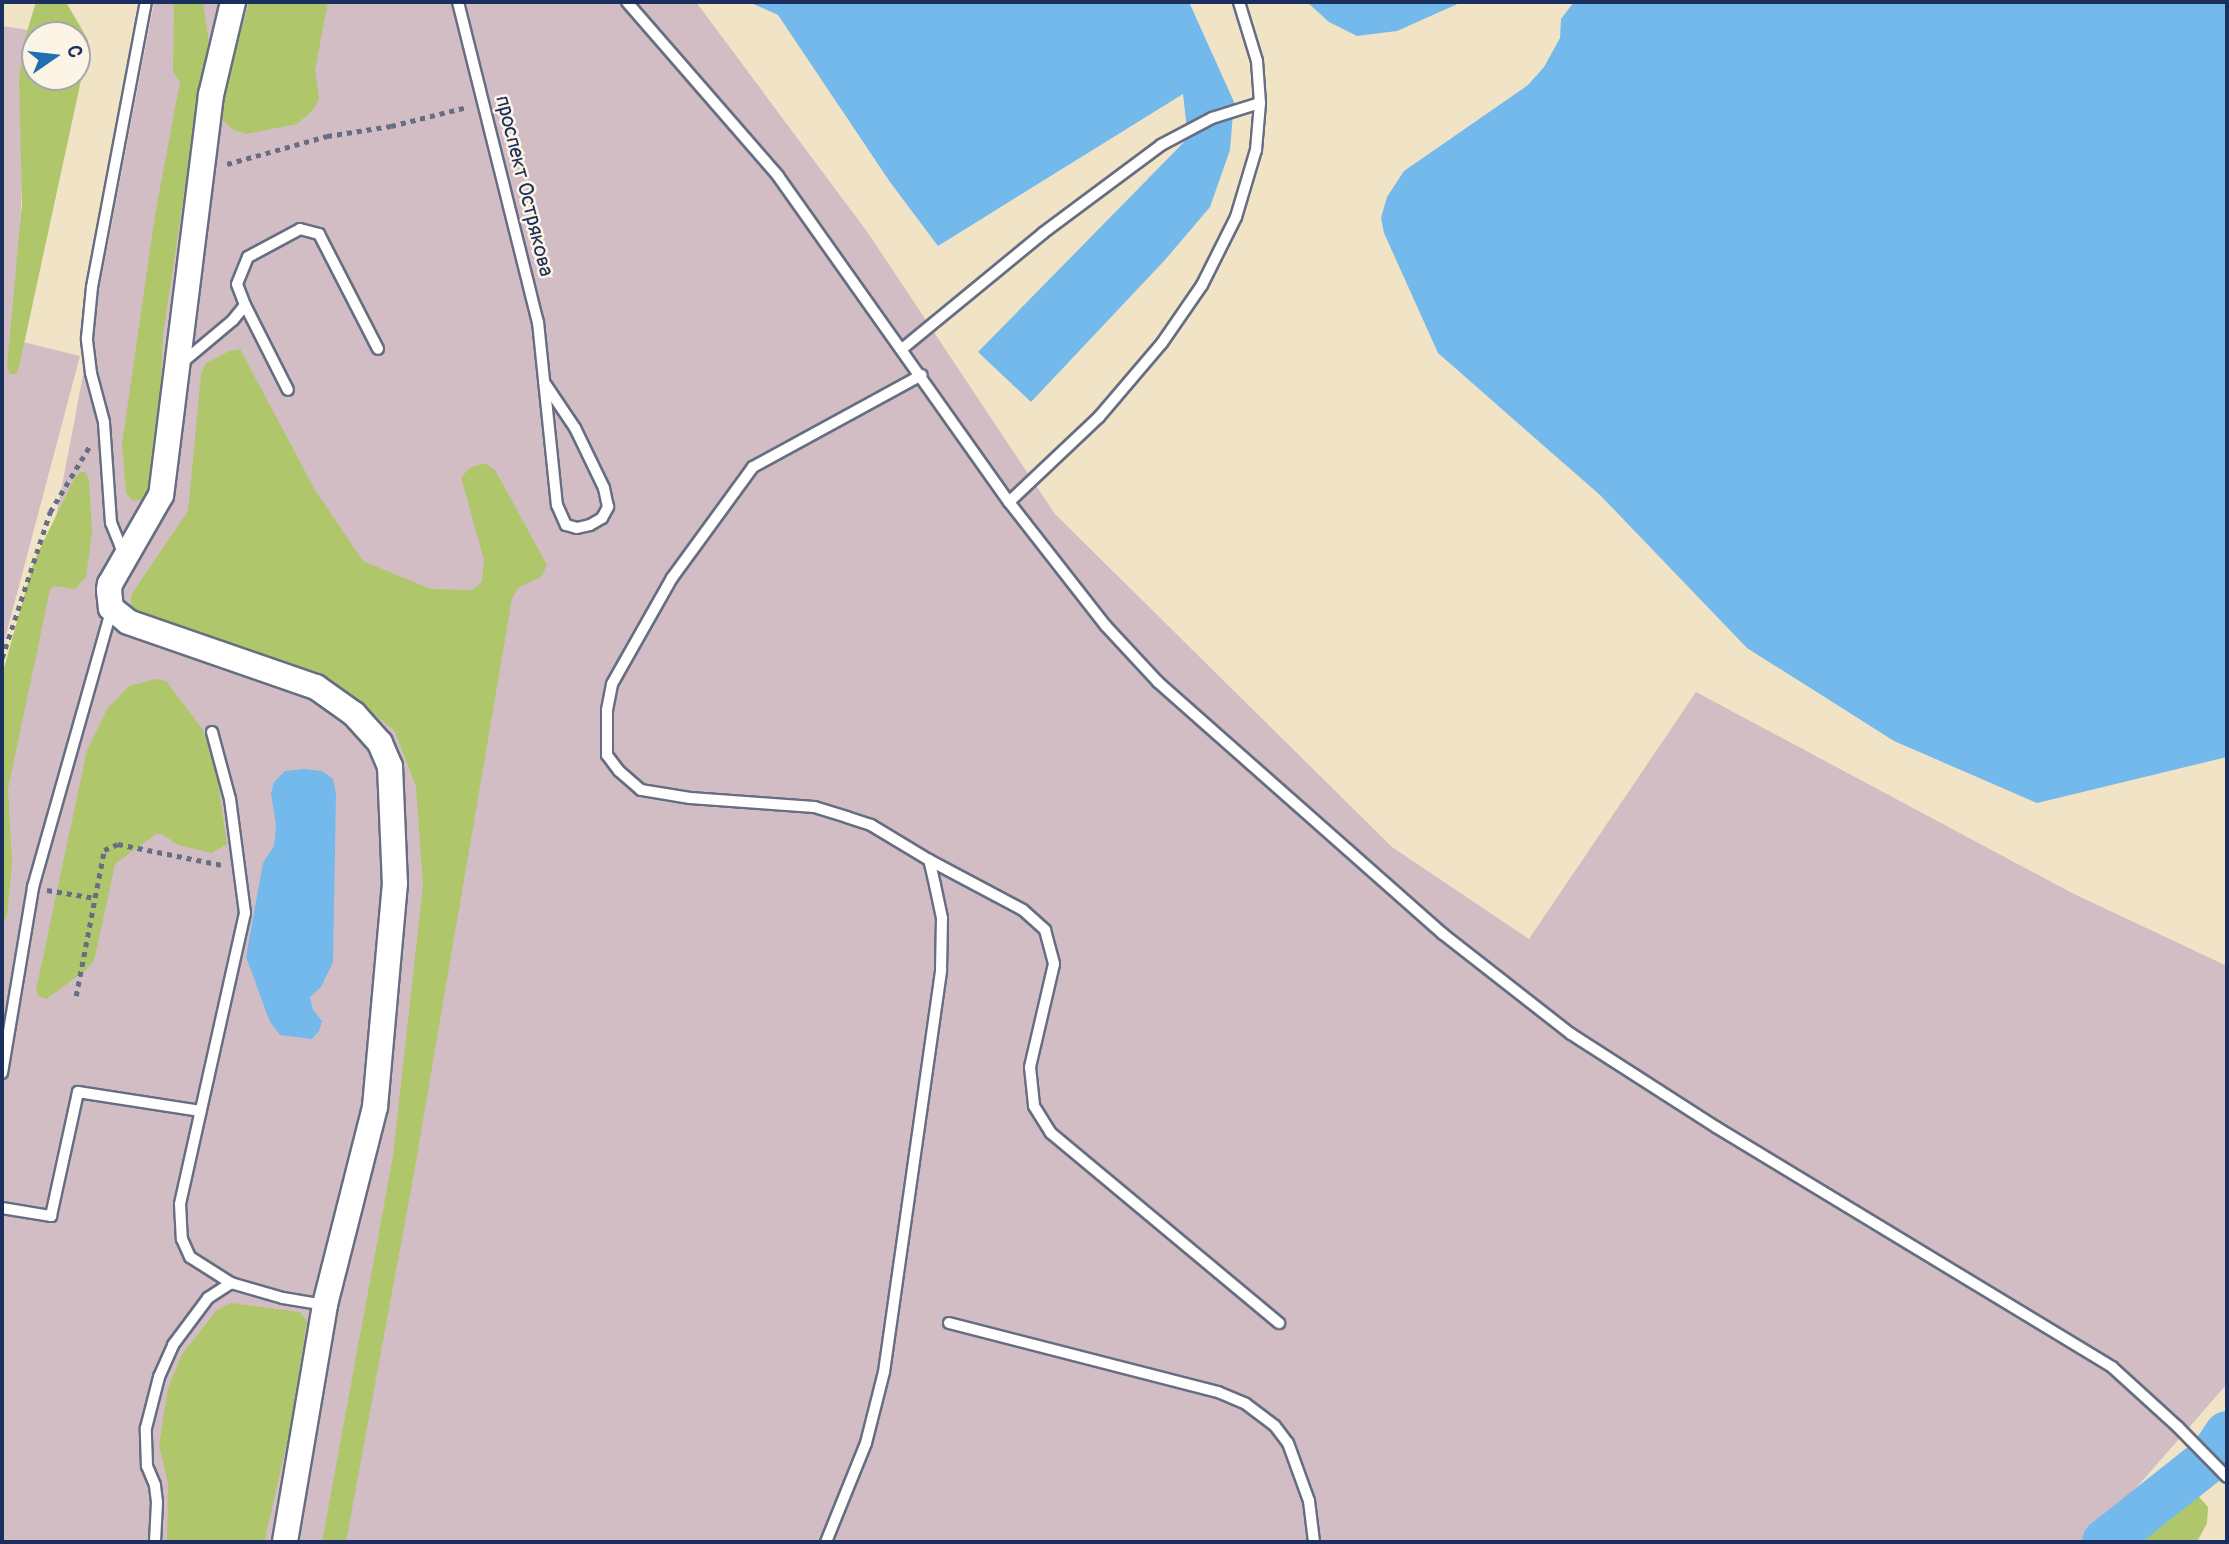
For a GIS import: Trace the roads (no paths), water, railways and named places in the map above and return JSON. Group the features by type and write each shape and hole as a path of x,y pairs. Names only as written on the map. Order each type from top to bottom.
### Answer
{"street":[{"path":"232,3 211,95 161,495 110,584 111,608 128,622 316,687 354,715 380,743 390,766 395,883 376,1107 325,1305 285,1542"}],"lane":[{"path":"128,552 120,545 111,523 104,422 91,373 87,338 92,287 146,2"},
{"name":"проспект Острякова","path":"458,2 538,322 544,382 557,505 566,525 577,528 590,525 602,518 608,507 604,488 575,428 544,382"},
{"path":"627,2 778,176 922,375 1009,502 1130,653 1157,682 1443,934 1571,1034 1716,1127 2112,1367 2178,1427 2227,1477"},
{"path":"1009,502 1099,417 1162,344 1202,285 1236,217 1255,150 1260,103 1256,61 1239,2"},
{"path":"902,349 1043,233 1161,145 1212,118 1260,103"},
{"path":"288,390 237,284 248,257 300,229 319,234 377,349"},
{"path":"177,367 233,320 245,305"},
{"path":"922,375 753,467 672,578 612,684 607,710 607,755 619,771 641,790 690,798 814,807 871,825 929,860 1023,909 1045,930 1054,964 1030,1067 1034,1105 1051,1133 1279,1323"},
{"path":"2,1073 33,887 111,608"},
{"path":"212,732 230,799 245,913 180,1204 182,1238 190,1257 231,1283 283,1298 325,1305"},
{"path":"826,1542 866,1443 884,1372 941,970 942,918 929,860"},
{"path":"2,1208 51,1216 78,1092 201,1111"},
{"path":"155,1542 157,1502 145,1447 151,1405 173,1345 208,1298 231,1283"},
{"path":"949,1323 1218,1392 1245,1404 1275,1426 1288,1443 1309,1501 1314,1542"}],"water":[{"path":"749,2 1189,2 1234,102 1230,150 1210,207 1164,261 1031,402 978,352 1188,138 1183,94 938,246 890,182 778,15"},
{"path":"1307,2 1462,2 1397,31 1357,36 1329,22"},
{"path":"1574,2 2227,2 2227,757 2037,803 1894,741 1747,648 1600,495 1438,353 1384,233 1381,218 1387,197 1404,171 1528,85 1544,67 1560,38 1561,19"},
{"path":"285,771 322,771 333,779 336,794 333,962 321,987 310,997 313,1010 322,1021 319,1031 312,1039 280,1035 270,1022 246,957 263,863 274,846 276,826 271,793 274,782"}],"waterway":[{"path":"2105,1542 2211,1458 2227,1434"}]}
